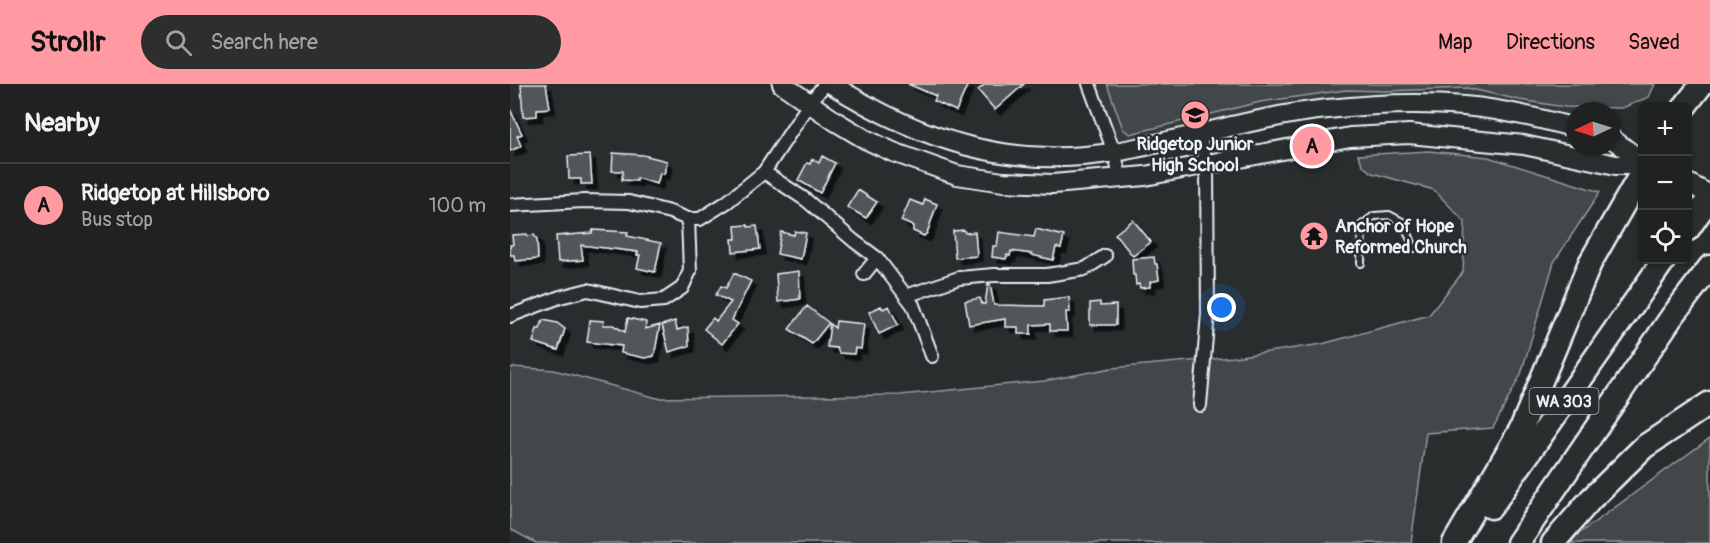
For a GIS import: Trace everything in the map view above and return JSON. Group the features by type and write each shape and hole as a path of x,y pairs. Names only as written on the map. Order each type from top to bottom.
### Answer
{"highway":[{"path":"1688,102 1702,84"},
{"path":"1454,543 1521,429 1582,279 1638,179"},
{"path":"1692,223 1710,196"},
{"name":"WA 303","path":"1466,543 1661,264"},
{"name":"WA 303","path":"1518,543 1671,318 1710,267"},
{"path":"1553,543 1591,499 1644,447 1710,403"}],"main road":[{"path":"782,84 865,140 957,175 992,181 1036,183 1121,179 1176,172 1350,136 1409,134 1524,144 1616,165 1638,163"},
{"path":"831,84 862,103 910,127 957,144 993,152 1038,157 1114,152 1326,109 1383,104 1465,106 1566,126"},
{"path":"1620,145 1638,160"},
{"path":"1692,185 1710,196"}],"street":[{"path":"510,205 585,201 629,202 688,219 700,219 727,202 764,172 825,84"},
{"path":"1089,84 1114,152 1121,179"},
{"path":"1199,134 1207,165 1208,314 1200,405"},
{"path":"764,172 806,200 877,258 913,305 932,356"},
{"path":"510,316 560,297 588,290 615,294 640,302 664,300 682,288 690,270 688,219"},
{"path":"906,296 959,278 994,275 1047,275 1085,269 1105,256"},
{"path":"864,274 877,258"}],"lane":[{"path":"1361,263 1362,225 1374,216 1389,215 1404,223 1414,248"}],"shaded area":[{"name":"Ridgetop Junior High School","path":"1089,84 1612,84 1598,93 1594,102 1566,102 1566,127 1383,104 1114,152"},
{"path":"1107,84 1655,84 1649,97 1622,108 1620,108 1620,102 1566,102 1565,107 1467,88 1346,90 1260,102 1130,134 1123,129"},
{"path":"1429,151 1488,157 1600,192 1554,262 1521,374 1493,428 1426,433 1411,543 536,543 510,529 510,369 513,367 554,370 657,398 900,395 1044,381 1112,368 1234,357 1322,344 1429,315 1463,272 1465,222 1434,190 1372,173 1364,167 1358,155"},
{"path":"1710,438 1710,543 1571,543 1577,535"}],"building":[{"path":"521,84 546,84 550,108 537,109 537,116 523,117"},
{"path":"908,84 968,84 956,111 934,101 936,96"},
{"path":"986,84 1024,84 995,110 978,90"},
{"path":"510,109 522,134 517,136 521,146 510,151"},
{"path":"613,153 643,155 667,161 664,174 660,173 657,184 637,178 637,181 622,180 623,171 612,171"},
{"path":"590,155 592,184 581,184 581,179 569,179 568,156"},
{"path":"822,156 835,163 820,193 798,180 807,163 810,164 812,159 819,163"},
{"path":"858,190 877,202 866,218 847,207"},
{"path":"925,199 937,204 924,236 913,231 913,226 901,221 910,200 923,205"},
{"path":"1133,220 1151,242 1133,256 1115,234"},
{"path":"748,225 748,227 757,226 760,249 733,252 732,239 736,239 735,226"},
{"path":"1036,229 1064,236 1061,248 1056,247 1053,260 1011,251 1010,256 1007,255 1006,259 992,257 993,246 997,246 999,232 1034,237"},
{"path":"593,230 628,232 627,236 661,243 655,272 637,268 640,255 637,255 638,252 581,245 583,260 558,262 556,236 592,233"},
{"path":"964,230 965,233 975,232 977,256 955,258 953,231"},
{"path":"795,231 806,233 801,259 777,254 781,232 794,235"},
{"path":"527,234 527,236 534,235 537,239 538,259 515,261 514,255 510,255 510,245 513,245 512,235"},
{"path":"1154,257 1159,280 1150,282 1150,287 1140,288 1139,284 1136,285 1135,275 1133,275 1132,259"},
{"path":"799,271 800,299 778,302 776,274"},
{"path":"734,273 751,281 732,320 738,324 722,344 704,329 713,318 716,321 731,302 716,295 721,286 726,288"},
{"path":"988,284 990,284 994,305 1044,306 1044,300 1069,297 1070,312 1066,312 1067,331 1050,331 1050,324 1031,325 1031,334 1018,334 1018,327 1005,327 1005,319 969,325 965,301 980,298 982,304 985,304"},
{"path":"1100,302 1100,306 1116,305 1116,325 1090,325 1090,303"},
{"path":"807,306 829,323 812,344 789,329"},
{"path":"881,306 883,309 889,306 898,325 879,334 869,312"},
{"path":"628,318 646,322 645,329 660,325 654,356 645,358 621,353 622,346 587,342 590,320 604,321 603,325 613,325 625,332"},
{"path":"543,320 557,323 565,329 558,350 533,342"},
{"path":"675,321 677,330 688,327 689,346 669,352 662,325"},
{"path":"836,321 864,324 861,349 855,348 854,354 839,353 837,348 827,347 830,324 835,328"}],"place":[{"name":"Ridgetop Junior High School","path":"1195,115"},
{"name":"Ridgetop at Hillsboro","path":"1312,146"},
{"name":"Anchor of Hope Reformed Church","path":"1314,236"}]}
